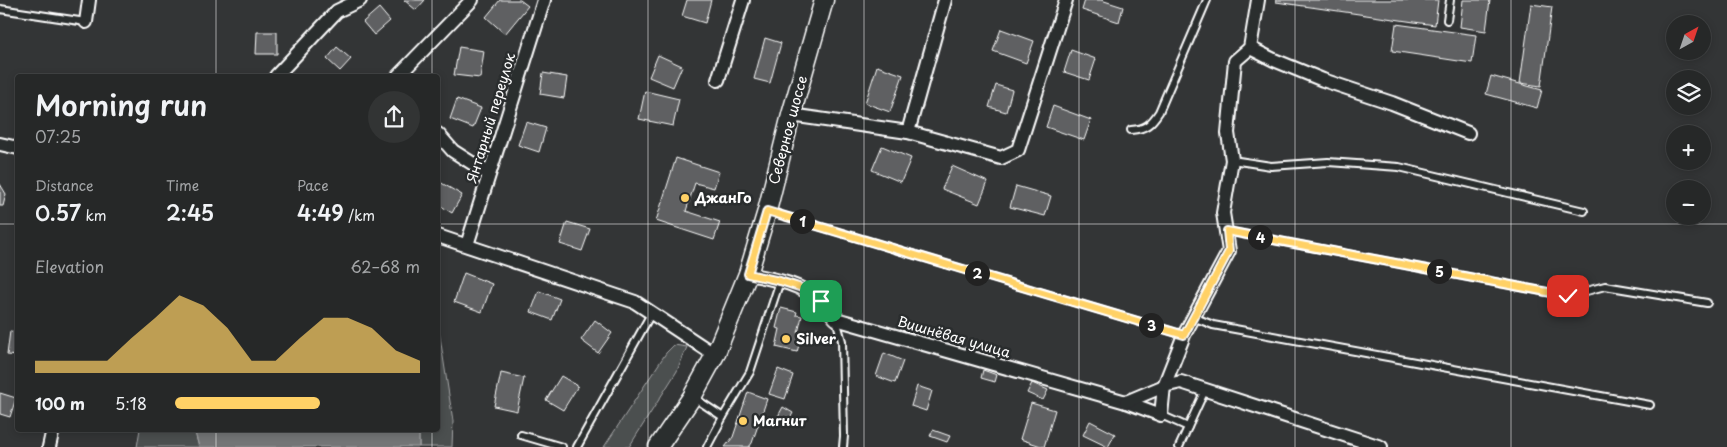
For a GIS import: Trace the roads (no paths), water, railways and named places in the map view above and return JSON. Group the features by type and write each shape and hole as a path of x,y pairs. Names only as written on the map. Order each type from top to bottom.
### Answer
{"main road":[{"name":"Северное шоссе","path":"658,447 692,397 716,355 748,274 824,0"}],"street":[{"path":"86,22 89,0"},
{"path":"278,74 337,12 360,0"},
{"path":"400,74 472,0"},
{"name":"Янтарный переулок","path":"467,245 544,0"},
{"path":"718,80 744,0"},
{"path":"908,132 945,0"},
{"path":"791,115 908,132 1001,158 1018,150 1066,0"},
{"path":"1161,415 1164,386 1184,335 1229,251 1223,213 1232,160 1228,133 1235,61 1250,48 1258,0"},
{"path":"1250,48 1323,80 1392,103 1468,133"},
{"path":"440,136 453,151 489,174"},
{"path":"0,144 15,147"},
{"path":"440,237 634,302 716,355"},
{"path":"748,274 802,288 821,301 836,319"},
{"name":"Вишнёвая улица","path":"836,319 1126,402 1161,415"},
{"path":"1126,402 1164,386 1181,382 1381,447"},
{"path":"49,447 52,432"}],"lane":[{"path":"1131,130 1142,129 1150,125 1159,112 1207,0"},
{"path":"1447,20 1450,0"},
{"path":"0,9 86,22"},
{"path":"1232,160 1271,166 1328,162 1399,167 1584,211"},
{"path":"767,211 1184,335"},
{"path":"1227,231 1568,296 1605,286 1707,303"},
{"path":"708,447 750,372 780,281"},
{"path":"577,447 652,312"},
{"path":"1193,317 1213,325 1650,404"},
{"path":"836,319 842,341 843,447"},
{"path":"1179,447 1205,390"},
{"path":"692,397 724,417"},
{"path":"1161,415 1188,427"},
{"path":"521,435 562,447"}],"place":[{"name":"ДжанГо","path":"685,198"},
{"name":"Silver","path":"786,339"},
{"name":"Магнит","path":"743,421"}]}
